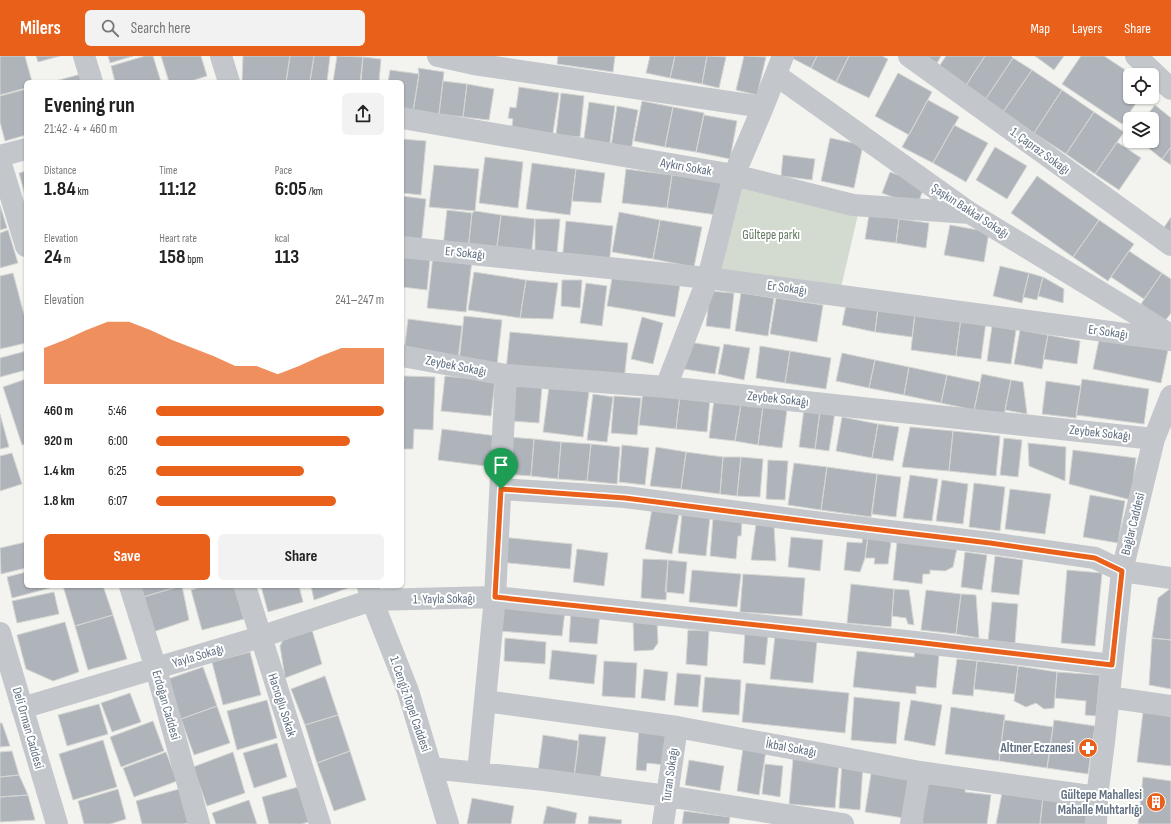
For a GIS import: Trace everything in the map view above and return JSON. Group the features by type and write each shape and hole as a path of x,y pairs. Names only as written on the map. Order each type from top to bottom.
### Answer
{"street":[{"path":"84,56 91,80"},
{"path":"221,56 228,80"},
{"path":"438,56 474,64 763,107"},
{"name":"1. Çapraz Sokağı","path":"909,56 1171,245"},
{"path":"1136,56 1171,89"},
{"path":"666,387 708,278 734,176 780,66"},
{"name":"Şaşkın Bakkal Sokağı","path":"780,66 970,213 1171,335"},
{"name":"Aykırı Sokak","path":"404,118 734,176 853,206 970,213"},
{"path":"0,156 24,150"},
{"path":"0,161 24,239"},
{"name":"Er Sokağı","path":"404,247 708,278 1171,340"},
{"name":"Zeybek Sokağı","path":"404,356 506,375 666,387 1154,439"},
{"path":"478,772 495,597 506,375"},
{"name":"Bağlar Caddesi","path":"1096,824 1097,796 1122,571 1154,439 1171,396"},
{"path":"501,489 625,498 990,543 1095,558 1122,571 1171,578"},
{"name":"Erdoğan Caddesi","path":"131,588 156,669 199,824"},
{"name":"Hacıoğlu Sokak","path":"246,588 320,824"},
{"name":"1. Yayla Sokağı","path":"370,593 495,597 915,642 1112,665"},
{"name":"Yayla Sokağı","path":"22,708 260,637 370,593"},
{"name":"1. Cengiz Topel Caddesi","path":"370,593 408,691 448,824"},
{"name":"Deli Orman Caddesi","path":"1,638 57,824"},
{"path":"1108,697 1171,706"},
{"name":"İkbal Sokağı","path":"485,701 677,727 920,772 1097,796"},
{"name":"Turan Sokağı","path":"663,824 677,727"},
{"path":"431,768 478,772 667,796 827,820 843,824"},
{"path":"911,824 920,772"}],"green space":[{"name":"Gültepe parkı","path":"736,180 859,210 840,292 713,273"}],"building":[{"path":"0,56 25,56 31,80 24,80 24,89 0,95"},
{"path":"36,56 60,56 38,62"},
{"path":"108,56 133,56 110,63"},
{"path":"145,56 153,56 160,80 114,80 111,66"},
{"path":"161,56 201,56 207,76 194,80 168,80"},
{"path":"243,56 290,56 286,80 242,80"},
{"path":"290,56 314,56 310,80 286,80"},
{"path":"314,56 330,56 327,80 310,80"},
{"path":"337,56 363,57 360,80 333,80"},
{"path":"558,56 615,56 613,72 557,64"},
{"path":"650,56 675,56 670,78 646,73"},
{"path":"675,56 707,56 702,84 670,78"},
{"path":"707,56 726,57 719,88 702,84"},
{"path":"744,56 766,57 757,95 736,90"},
{"path":"788,56 817,56 811,68"},
{"path":"817,56 849,56 836,82 811,68"},
{"path":"849,56 882,56 888,59 869,98 836,82"},
{"path":"925,56 941,56 937,63"},
{"path":"946,56 985,56 965,87 938,68"},
{"path":"985,56 1011,56 1013,58 985,100 965,87"},
{"path":"1035,56 1064,56 1054,70"},
{"path":"1081,56 1104,56 1123,68 1123,104 1135,104 1130,112 1123,112 1122,124 1062,84"},
{"path":"363,57 381,59 379,80 361,80"},
{"path":"1013,58 1032,70 1003,112 985,100"},
{"path":"418,68 444,72 439,114 413,112 419,74"},
{"path":"390,70 419,74 413,112 404,111 404,80 388,80"},
{"path":"1032,70 1062,90 1034,133 1003,112"},
{"path":"85,73 87,80 59,80"},
{"path":"898,73 932,92 909,135 875,116"},
{"path":"443,81 467,84 463,117 439,114"},
{"path":"467,84 494,89 489,120 463,117"},
{"path":"519,87 559,93 552,139 511,133 513,119 508,118 510,107 516,108"},
{"path":"24,90 24,136 5,141 0,122 0,96"},
{"path":"1062,90 1094,112 1066,154 1034,133"},
{"path":"561,93 584,96 580,137 556,135"},
{"path":"928,100 959,117 933,163 902,147"},
{"path":"642,101 673,107 665,147 634,141"},
{"path":"589,102 615,106 609,149 583,145"},
{"path":"1155,105 1171,118 1171,147 1162,159 1149,148 1159,148 1159,112 1150,112"},
{"path":"617,106 638,110 631,151 611,147"},
{"path":"673,107 704,113 696,152 665,147"},
{"path":"1094,112 1123,131 1095,174 1066,154"},
{"path":"704,115 737,121 730,159 696,152"},
{"path":"954,125 988,143 966,182 933,163"},
{"path":"830,138 863,145 854,188 821,181"},
{"path":"404,139 426,141 421,195 404,193"},
{"path":"1117,142 1123,146 1123,148 1126,148 1141,158 1119,190 1095,174"},
{"path":"995,147 1027,166 1007,199 976,180"},
{"path":"1171,147 1171,165 1162,159"},
{"path":"783,155 815,159 812,180 781,176"},
{"path":"485,157 523,162 518,208 479,203"},
{"path":"532,163 576,169 570,215 526,209"},
{"path":"434,165 479,169 475,211 429,207"},
{"path":"576,169 605,173 601,203 572,201"},
{"path":"626,169 672,175 667,208 622,203"},
{"path":"24,172 24,192 19,173"},
{"path":"890,172 925,185 917,206 882,193"},
{"path":"672,175 722,181 717,215 667,208"},
{"path":"1037,176 1099,220 1073,257 1011,213"},
{"path":"404,196 426,199 421,245 404,242"},
{"path":"0,205 7,228 0,230"},
{"path":"447,210 472,213 468,250 443,247"},
{"path":"475,211 501,215 496,254 468,250 472,213"},
{"path":"619,212 660,220 653,259 612,252"},
{"path":"501,215 535,219 531,258 496,254"},
{"path":"869,215 899,219 896,243 865,239"},
{"path":"1171,217 1171,239 1161,232"},
{"path":"535,219 560,219 557,253 535,251"},
{"path":"899,219 929,223 926,248 896,243"},
{"path":"660,220 702,227 694,267 653,259"},
{"path":"1099,220 1134,244 1108,281 1073,257"},
{"path":"566,221 613,226 609,266 562,261"},
{"path":"950,225 989,232 984,262 944,255"},
{"path":"8,230 18,263 0,268 0,233"},
{"path":"1129,251 1162,273 1144,299 1111,277"},
{"path":"404,256 430,259 427,290 404,287"},
{"path":"433,256 472,260 466,312 427,308"},
{"path":"1000,266 1029,273 1022,303 993,296"},
{"path":"474,272 526,280 520,318 468,310"},
{"path":"13,273 24,314 24,343 0,349 0,276"},
{"path":"613,273 680,284 675,317 607,306"},
{"path":"1029,273 1043,277 1037,300 1023,297"},
{"path":"1162,273 1171,279 1171,313 1165,321 1141,304"},
{"path":"1043,277 1064,289 1063,303 1038,296"},
{"path":"526,280 558,283 553,319 520,318"},
{"path":"562,280 582,280 580,308 561,306"},
{"path":"586,283 607,286 602,326 580,323"},
{"path":"710,291 734,293 730,329 706,326"},
{"path":"741,293 774,298 768,336 735,331"},
{"path":"776,298 823,305 817,342 770,334"},
{"path":"846,305 878,308 875,332 842,325"},
{"path":"878,308 915,313 912,337 875,332"},
{"path":"915,313 961,318 956,356 911,350"},
{"path":"464,316 502,320 497,365 459,361"},
{"path":"642,317 663,323 653,364 631,359"},
{"path":"961,318 986,322 981,359 956,356"},
{"path":"408,319 462,326 458,359 404,353"},
{"path":"992,326 1016,330 1011,364 987,361"},
{"path":"1020,330 1048,335 1042,369 1014,364"},
{"path":"510,332 628,343 624,381 506,370"},
{"path":"1048,335 1080,341 1077,364 1043,359"},
{"path":"1100,335 1168,350 1161,383 1093,369"},
{"path":"689,342 720,347 715,374 684,369"},
{"path":"724,344 750,348 744,380 718,374"},
{"path":"760,346 790,351 785,383 756,378"},
{"path":"790,351 831,358 826,389 785,383"},
{"path":"24,352 24,371 0,377 0,358"},
{"path":"842,353 875,360 869,388 836,381"},
{"path":"875,360 909,367 904,395 869,388"},
{"path":"909,367 947,375 941,403 904,395"},
{"path":"982,374 1011,380 1004,416 974,410"},
{"path":"947,375 980,382 974,410 941,403"},
{"path":"404,376 435,377 433,430 414,429 413,449 404,449"},
{"path":"445,376 495,381 491,416 441,411"},
{"path":"1082,379 1149,389 1144,424 1076,415"},
{"path":"24,380 24,444 22,445 3,387"},
{"path":"1011,380 1023,382 1027,414 1005,410"},
{"path":"1046,381 1081,386 1076,418 1042,414"},
{"path":"516,384 542,386 539,423 512,421"},
{"path":"549,387 589,392 583,437 543,432"},
{"path":"643,391 680,395 676,429 639,425"},
{"path":"593,394 613,397 607,442 587,440"},
{"path":"680,395 710,398 707,432 676,429"},
{"path":"614,396 641,398 637,435 611,433"},
{"path":"714,400 741,404 735,441 709,438"},
{"path":"741,404 763,406 758,445 735,441"},
{"path":"763,406 787,410 782,448 758,445"},
{"path":"804,409 820,411 815,449 799,447"},
{"path":"820,411 835,412 829,451 815,449"},
{"path":"0,414 9,447 0,449"},
{"path":"842,417 878,424 872,458 836,451"},
{"path":"878,424 899,427 893,461 872,458"},
{"path":"910,427 953,431 949,471 902,467"},
{"path":"442,429 497,436 493,467 438,460"},
{"path":"953,431 1000,436 996,476 949,471"},
{"path":"508,437 534,439 531,476 504,474"},
{"path":"1004,438 1022,440 1018,477 1000,475"},
{"path":"534,439 561,442 558,479 531,476"},
{"path":"561,442 591,444 587,481 558,479"},
{"path":"1028,443 1066,447 1065,481 1029,466"},
{"path":"591,444 620,447 617,484 587,481"},
{"path":"622,445 649,448 645,485 619,482"},
{"path":"656,447 686,452 681,489 650,486"},
{"path":"1073,450 1136,458 1131,500 1069,484"},
{"path":"686,452 723,457 720,494 681,489"},
{"path":"12,453 22,484 0,491 0,456"},
{"path":"723,457 741,457 737,496 720,494"},
{"path":"741,457 763,459 760,497 737,496"},
{"path":"768,460 788,461 785,500 766,499"},
{"path":"794,463 827,467 821,510 788,505"},
{"path":"827,467 877,474 871,517 821,510"},
{"path":"877,474 901,477 896,517 872,514"},
{"path":"910,475 938,479 932,521 903,518"},
{"path":"942,480 968,484 963,524 936,521"},
{"path":"974,483 1005,487 1000,531 969,527"},
{"path":"1010,489 1051,494 1045,534 1005,529"},
{"path":"1090,495 1125,501 1118,543 1083,537"},
{"path":"652,509 679,514 672,554 645,549"},
{"path":"682,514 710,517 706,556 678,553"},
{"path":"713,519 742,521 741,536 738,536 736,559 710,556"},
{"path":"756,524 774,526 776,561 751,560"},
{"path":"501,537 572,544 570,569 499,562"},
{"path":"791,537 823,540 820,571 788,567"},
{"path":"863,537 868,537 865,558 860,572 844,570 847,542 862,543"},
{"path":"868,537 891,542 888,564 874,564 875,558 865,558"},
{"path":"24,542 24,568 1,574 0,548"},
{"path":"897,542 957,548 953,567 945,571 930,570 930,574 923,574 922,584 893,580"},
{"path":"577,549 608,553 604,586 573,582"},
{"path":"965,552 987,555 982,590 961,587"},
{"path":"995,556 1023,560 1019,595 991,592"},
{"path":"643,559 668,560 666,600 641,598"},
{"path":"668,560 687,562 684,594 665,592"},
{"path":"692,570 741,574 737,607 689,602"},
{"path":"1067,570 1102,573 1095,646 1061,643"},
{"path":"24,573 24,588 50,588 12,598 7,577"},
{"path":"743,574 805,578 802,616 740,612"},
{"path":"851,584 894,589 891,627 847,623"},
{"path":"64,588 104,588 113,615 75,626"},
{"path":"138,588 173,588 140,598"},
{"path":"173,588 182,588 189,620 150,633 140,598"},
{"path":"198,588 235,588 244,619 202,630 191,590"},
{"path":"262,588 300,588 303,602 268,612"},
{"path":"311,588 348,588 314,600"},
{"path":"1171,588 1171,640 1152,638 1158,598"},
{"path":"894,589 909,590 914,625 908,624 906,618 892,616"},
{"path":"926,590 961,594 956,634 921,630"},
{"path":"54,592 59,614 17,623 12,601"},
{"path":"961,594 976,595 979,638 956,634"},
{"path":"992,602 1018,604 1015,643 988,641"},
{"path":"501,606 565,611 562,636 499,631"},
{"path":"571,611 600,613 597,644 569,642"},
{"path":"113,615 127,659 88,670 75,626"},
{"path":"633,619 657,622 658,643 653,650 634,651"},
{"path":"65,622 79,672 53,681 26,669 17,635"},
{"path":"312,630 322,664 285,678 280,646 286,634"},
{"path":"688,630 709,631 707,666 686,664"},
{"path":"745,633 768,635 765,665 743,663"},
{"path":"775,636 817,641 813,683 770,679"},
{"path":"505,638 546,642 545,664 504,661"},
{"path":"1152,638 1171,640 1171,689 1149,685"},
{"path":"552,650 597,655 594,684 549,679"},
{"path":"857,651 914,657 915,652 939,655 936,688 916,686 916,694 853,687"},
{"path":"250,652 261,695 223,705 212,662"},
{"path":"957,659 977,661 973,696 952,694"},
{"path":"604,661 637,663 635,698 602,696"},
{"path":"977,661 1018,666 1015,694 974,689"},
{"path":"1018,666 1057,672 1054,708 1044,709 1036,703 1026,707 1014,701"},
{"path":"203,667 217,706 181,719 168,679"},
{"path":"644,669 668,672 665,701 641,698"},
{"path":"1057,672 1100,675 1096,716 1085,715 1086,701 1055,698"},
{"path":"677,673 701,675 698,707 674,705"},
{"path":"325,676 338,715 305,725 291,689"},
{"path":"705,677 741,680 739,715 702,712"},
{"path":"746,683 849,693 845,733 742,722"},
{"path":"130,693 141,722 112,732 101,703"},
{"path":"854,697 900,702 896,744 851,740"},
{"path":"267,700 277,738 237,750 227,711"},
{"path":"911,700 942,705 935,746 904,740"},
{"path":"99,704 108,734 67,746 58,715"},
{"path":"217,706 230,743 194,755 181,719"},
{"path":"951,707 1005,715 999,761 945,754"},
{"path":"1143,712 1171,715 1171,766 1137,762"},
{"path":"338,715 350,751 317,763 305,725"},
{"path":"1004,720 1053,727 1047,768 999,761"},
{"path":"1054,720 1095,726 1088,774 1047,768"},
{"path":"153,721 164,751 121,767 110,737"},
{"path":"0,723 2,723 10,746 0,747"},
{"path":"639,727 668,729 665,765 647,763 646,771 636,770"},
{"path":"579,734 606,737 600,780 574,777"},
{"path":"543,735 579,741 574,777 538,771"},
{"path":"103,740 117,787 73,800 59,754"},
{"path":"277,743 287,777 254,788 243,753"},
{"path":"743,748 766,751 759,795 737,791"},
{"path":"12,751 19,775 0,777 0,752"},
{"path":"350,751 366,800 334,811 317,763"},
{"path":"166,752 177,781 134,797 123,768"},
{"path":"233,752 245,793 207,806 193,767"},
{"path":"793,759 839,763 835,808 789,804"},
{"path":"689,760 724,766 720,791 685,785"},
{"path":"842,763 863,765 860,810 839,808"},
{"path":"765,764 783,766 780,797 762,794"},
{"path":"872,768 910,774 904,818 865,812"},
{"path":"19,775 28,795 0,797 0,777"},
{"name":"Gültepe Mahallesi Mahalle Muhtarlığı","path":"1143,777 1171,781 1171,824 1138,824"},
{"path":"927,778 966,783 965,792 991,795 987,824 922,824"},
{"path":"305,785 315,820 302,824 269,824 262,797"},
{"path":"118,789 126,819 110,824 84,824 78,801"},
{"path":"179,789 188,823 142,824 136,801"},
{"path":"1002,793 1043,797 1040,824 996,824"},
{"path":"28,795 35,820 0,822 0,797"},
{"path":"1043,797 1088,803 1086,824 1040,824"},
{"path":"472,798 514,806 511,824 467,824"},
{"path":"249,800 257,824 216,824 212,813"},
{"path":"547,806 577,813 575,824 543,824"},
{"path":"684,811 730,817 729,824 682,824"},
{"path":"589,816 622,820 621,824 588,824"}],"place":[{"name":"Altıner Eczanesi","path":"1088,748"},
{"name":"Gültepe Mahallesi Mahalle Muhtarlığı","path":"1156,802"}],"route":[{"path":"501,489 625,498 990,543 1095,558 1122,571 1112,665 915,642 495,597 501,489"}]}
